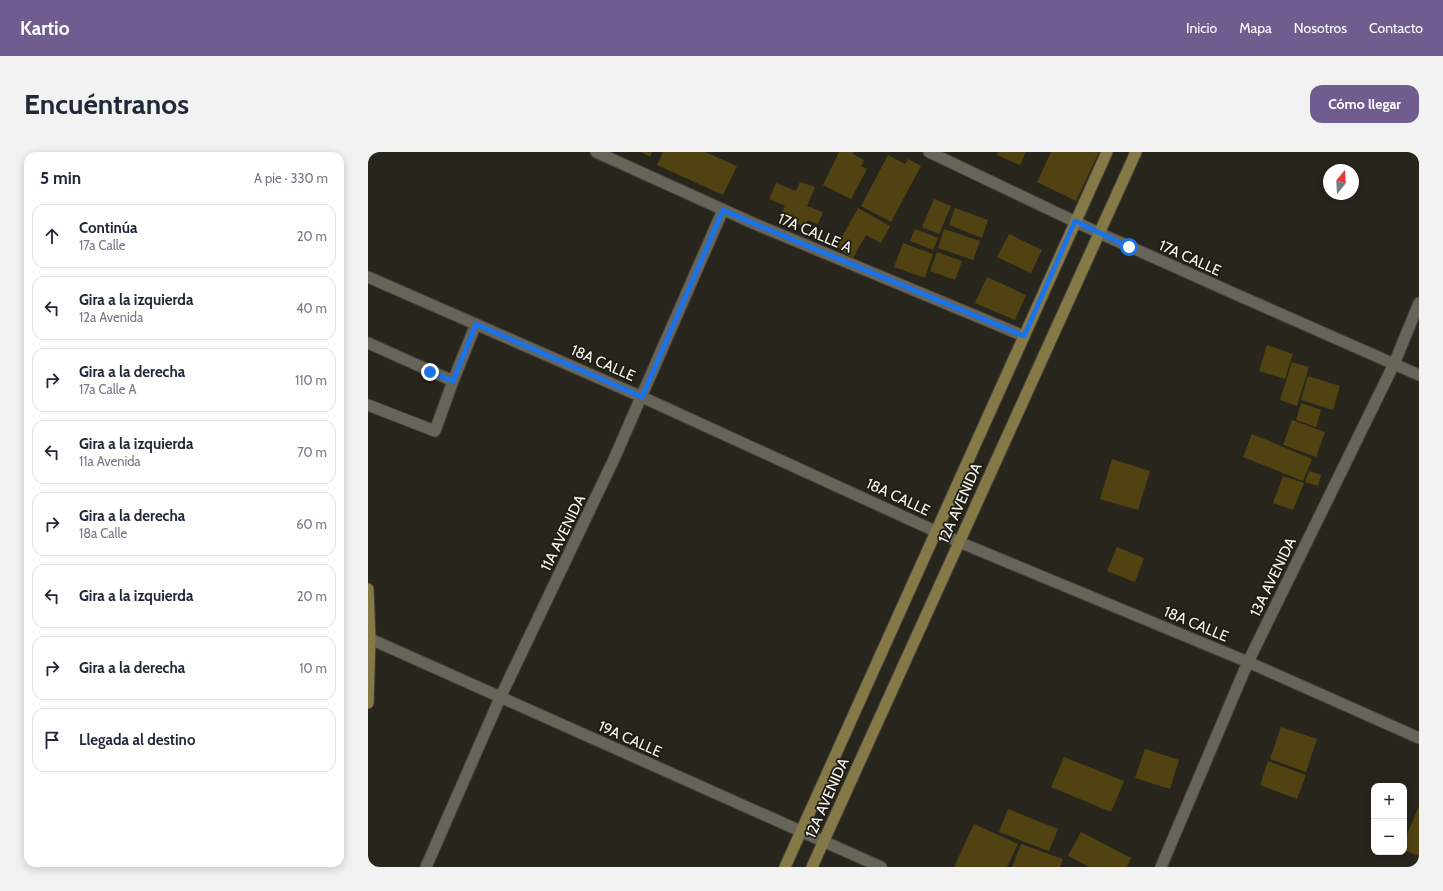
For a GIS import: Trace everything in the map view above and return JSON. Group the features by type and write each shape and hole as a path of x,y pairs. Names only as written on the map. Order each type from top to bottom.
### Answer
{"main road":[{"name":"12A AVENIDA","path":"785,867 1106,152"},
{"name":"12A AVENIDA","path":"812,867 1136,152"},
{"path":"368,589 368,703"}],"street":[{"name":"17A CALLE A","path":"596,152 755,224 1024,336"},
{"name":"17A CALLE","path":"929,152 1099,233 1242,298 1419,375"},
{"name":"11A AVENIDA","path":"426,867 500,698 614,459 723,210"},
{"name":"18A CALLE","path":"368,277 642,397 959,542 1248,662 1419,738"},
{"name":"13A AVENIDA","path":"1161,867 1248,662 1394,364 1419,303"},
{"path":"368,405 435,432 453,381 476,324"},
{"path":"368,343 453,381"},
{"name":"19A CALLE","path":"369,638 500,698 801,830 881,867"}],"building":[{"path":"641,152 652,152 650,157"},
{"path":"663,152 705,152 737,166 723,195 657,165"},
{"path":"839,152 854,152 853,154 864,160 861,166 867,169 851,199 823,185"},
{"path":"998,152 1026,152 1020,165 997,155"},
{"path":"1051,152 1099,152 1076,201 1037,182"},
{"path":"888,155 905,164 908,159 921,166 891,222 861,206"},
{"path":"800,182 815,187 807,206 823,212 818,224 808,220 805,227 780,216 785,206 769,199 776,183 796,191"},
{"path":"934,199 951,206 939,234 922,227"},
{"path":"858,208 890,226 881,243 866,235 853,258 836,248"},
{"path":"955,208 988,220 982,238 949,225"},
{"path":"915,229 938,238 933,250 910,241"},
{"path":"944,229 980,241 973,260 938,248"},
{"path":"1009,234 1042,250 1031,273 997,257"},
{"path":"903,243 933,254 925,278 894,267"},
{"path":"937,252 962,261 955,280 930,271"},
{"path":"987,277 1026,295 1015,320 975,303"},
{"path":"1267,345 1293,354 1285,379 1259,371"},
{"path":"1292,362 1309,367 1297,406 1280,400"},
{"path":"1308,376 1340,386 1333,410 1301,400"},
{"path":"1301,403 1321,410 1316,427 1296,420"},
{"path":"1292,420 1325,432 1316,457 1283,445"},
{"path":"1252,434 1312,459 1303,481 1243,457"},
{"path":"1112,459 1150,471 1138,510 1100,499"},
{"path":"1309,471 1321,475 1318,486 1305,482"},
{"path":"1283,476 1304,483 1293,510 1273,503"},
{"path":"1117,547 1144,558 1135,582 1107,571"},
{"path":"1281,727 1317,739 1306,772 1270,759"},
{"path":"1145,749 1179,760 1170,789 1135,778"},
{"path":"1064,757 1124,781 1111,812 1051,787"},
{"path":"1268,761 1306,775 1297,799 1260,785"},
{"path":"1419,806 1419,856 1407,851 1407,834"},
{"path":"1008,809 1058,829 1049,851 999,832"},
{"path":"974,824 1018,844 1007,867 954,867"},
{"path":"1081,832 1131,858 1127,867 1089,867 1068,856"},
{"path":"1021,844 1063,859 1060,867 1012,867"}],"route":[{"path":"430,372 453,381 476,324 642,397 723,210 1024,336 1075,221 1129,247"}]}
